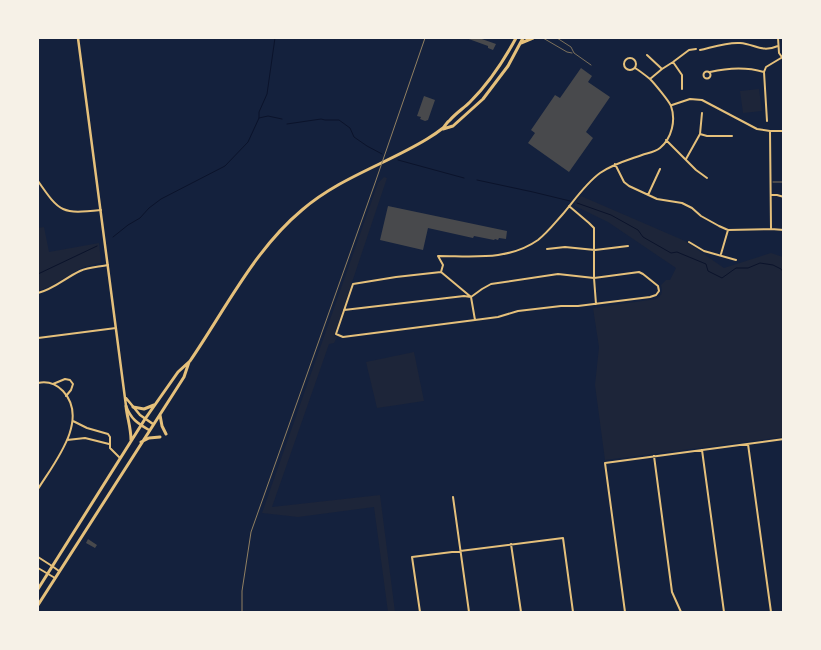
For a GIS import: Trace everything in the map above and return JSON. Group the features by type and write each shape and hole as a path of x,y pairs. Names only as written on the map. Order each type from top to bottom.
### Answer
{"main road":[{"path":"78,38 131,440"},
{"path":"442,129 488,82 516,38"},
{"path":"38,605 152,424 184,377 190,361 258,256 293,218 332,188 416,145 442,129 453,126 483,99 500,77 524,38"},
{"path":"520,44 533,38"},
{"path":"38,589 144,419 178,372 190,361"},
{"path":"125,397 140,415 152,424"},
{"path":"134,407 144,409 154,405"},
{"path":"126,406 131,417 149,430"},
{"path":"160,414 161,424 166,434"},
{"path":"141,442 149,438 160,437"}],"street":[{"path":"767,121 764,72 766,68 782,59 779,53 778,38"},
{"path":"700,50 738,43 760,49 770,49 778,46"},
{"path":"650,79 689,50 696,49"},
{"path":"647,55 662,69"},
{"path":"626,59 634,59 636,62 635,68 629,70 626,68 624,64 626,59"},
{"path":"673,62 682,75 682,89"},
{"path":"441,272 443,265 438,256 495,256 522,250 550,229 600,173 615,164 660,148 672,131 671,106 650,79 635,68"},
{"path":"710,72 733,69 764,72"},
{"path":"671,106 690,99 702,100 757,129 784,131"},
{"path":"686,159 700,134 702,113"},
{"path":"770,131 771,228"},
{"path":"700,134 707,136 732,136"},
{"path":"666,140 707,178"},
{"path":"615,164 624,182 629,186 657,199 682,203 692,208 701,216 728,230 771,228 784,230"},
{"path":"648,195 660,169"},
{"path":"38,181 50,199 63,209 78,212 101,210"},
{"path":"770,195 778,194 784,197"},
{"path":"569,206 594,228 596,304"},
{"path":"720,255 728,230"},
{"path":"689,242 704,251 736,260"},
{"path":"547,249 565,247 595,250 628,246"},
{"path":"38,293 51,289 85,269 108,265"},
{"path":"344,310 464,296 471,297 490,284 558,274 594,278 638,272 644,274 658,286 659,291 650,298 518,311 498,317 475,320 343,336 336,334 344,310 353,284 441,272 471,297 475,320"},
{"path":"38,338 116,328"},
{"path":"53,384 65,379 70,380 73,387 66,396"},
{"path":"38,383 49,383 60,388 71,408 73,421 67,440 38,489"},
{"path":"73,421 87,428 108,434 110,437 110,448 120,458"},
{"path":"67,440 84,438 109,444"},
{"path":"625,612 605,463 784,439"},
{"path":"748,444 771,612"},
{"path":"702,450 724,612"},
{"path":"654,456 672,592 681,612"},
{"path":"453,497 469,612"},
{"path":"420,612 412,557 563,538 573,612"},
{"path":"511,544 520,612"},
{"path":"38,557 59,572"},
{"path":"38,568 55,578"}],"lane":[{"path":"543,38 567,52 574,53 591,65"},
{"path":"557,38 571,47 574,53"},
{"path":"770,182 784,182"}],"shaded area":[{"path":"759,89 762,111 743,113 740,91"},
{"path":"384,177 387,178 334,336 337,337 334,343 329,344 272,507 380,495 395,612 388,612 374,507 298,517 262,513 378,183"},
{"path":"581,196 685,241 724,268 771,253 783,257 783,437 605,460 595,385 599,347 593,308 656,299 662,293 661,285 666,280 670,280 676,268 608,222 575,206 575,203"},
{"path":"44,227 49,252 99,243 100,263 83,267 51,286 38,291 38,228"},
{"path":"414,352 424,401 377,408 366,362"}],"building":[{"path":"466,38 479,38 496,44 493,50 488,48 488,46"},
{"path":"581,68 592,76 588,82 610,97 586,132 593,138 569,172 528,143 535,133 531,130 555,95 560,98"},
{"path":"424,96 435,100 428,120 425,121 417,116"},
{"path":"388,206 507,231 506,239 499,238 494,240 474,236 473,238 428,228 423,250 380,240"},
{"path":"88,539 97,545 95,548 86,543"}],"waterway":[{"path":"113,237 140,218 161,199 225,166 248,142 267,94 275,38"},
{"path":"259,118 268,116 282,119"},
{"path":"287,124 321,119 339,120 350,128 354,137 382,154"},
{"path":"398,160 464,178"},
{"path":"477,180 570,201"},
{"path":"577,203 611,215 638,230 643,237 671,253 677,252 706,264 708,271 722,278 736,268 748,268 760,263 773,265 784,273"},
{"path":"38,274 97,246"}],"railway":[{"path":"242,612 242,591 251,532 425,38"}]}
